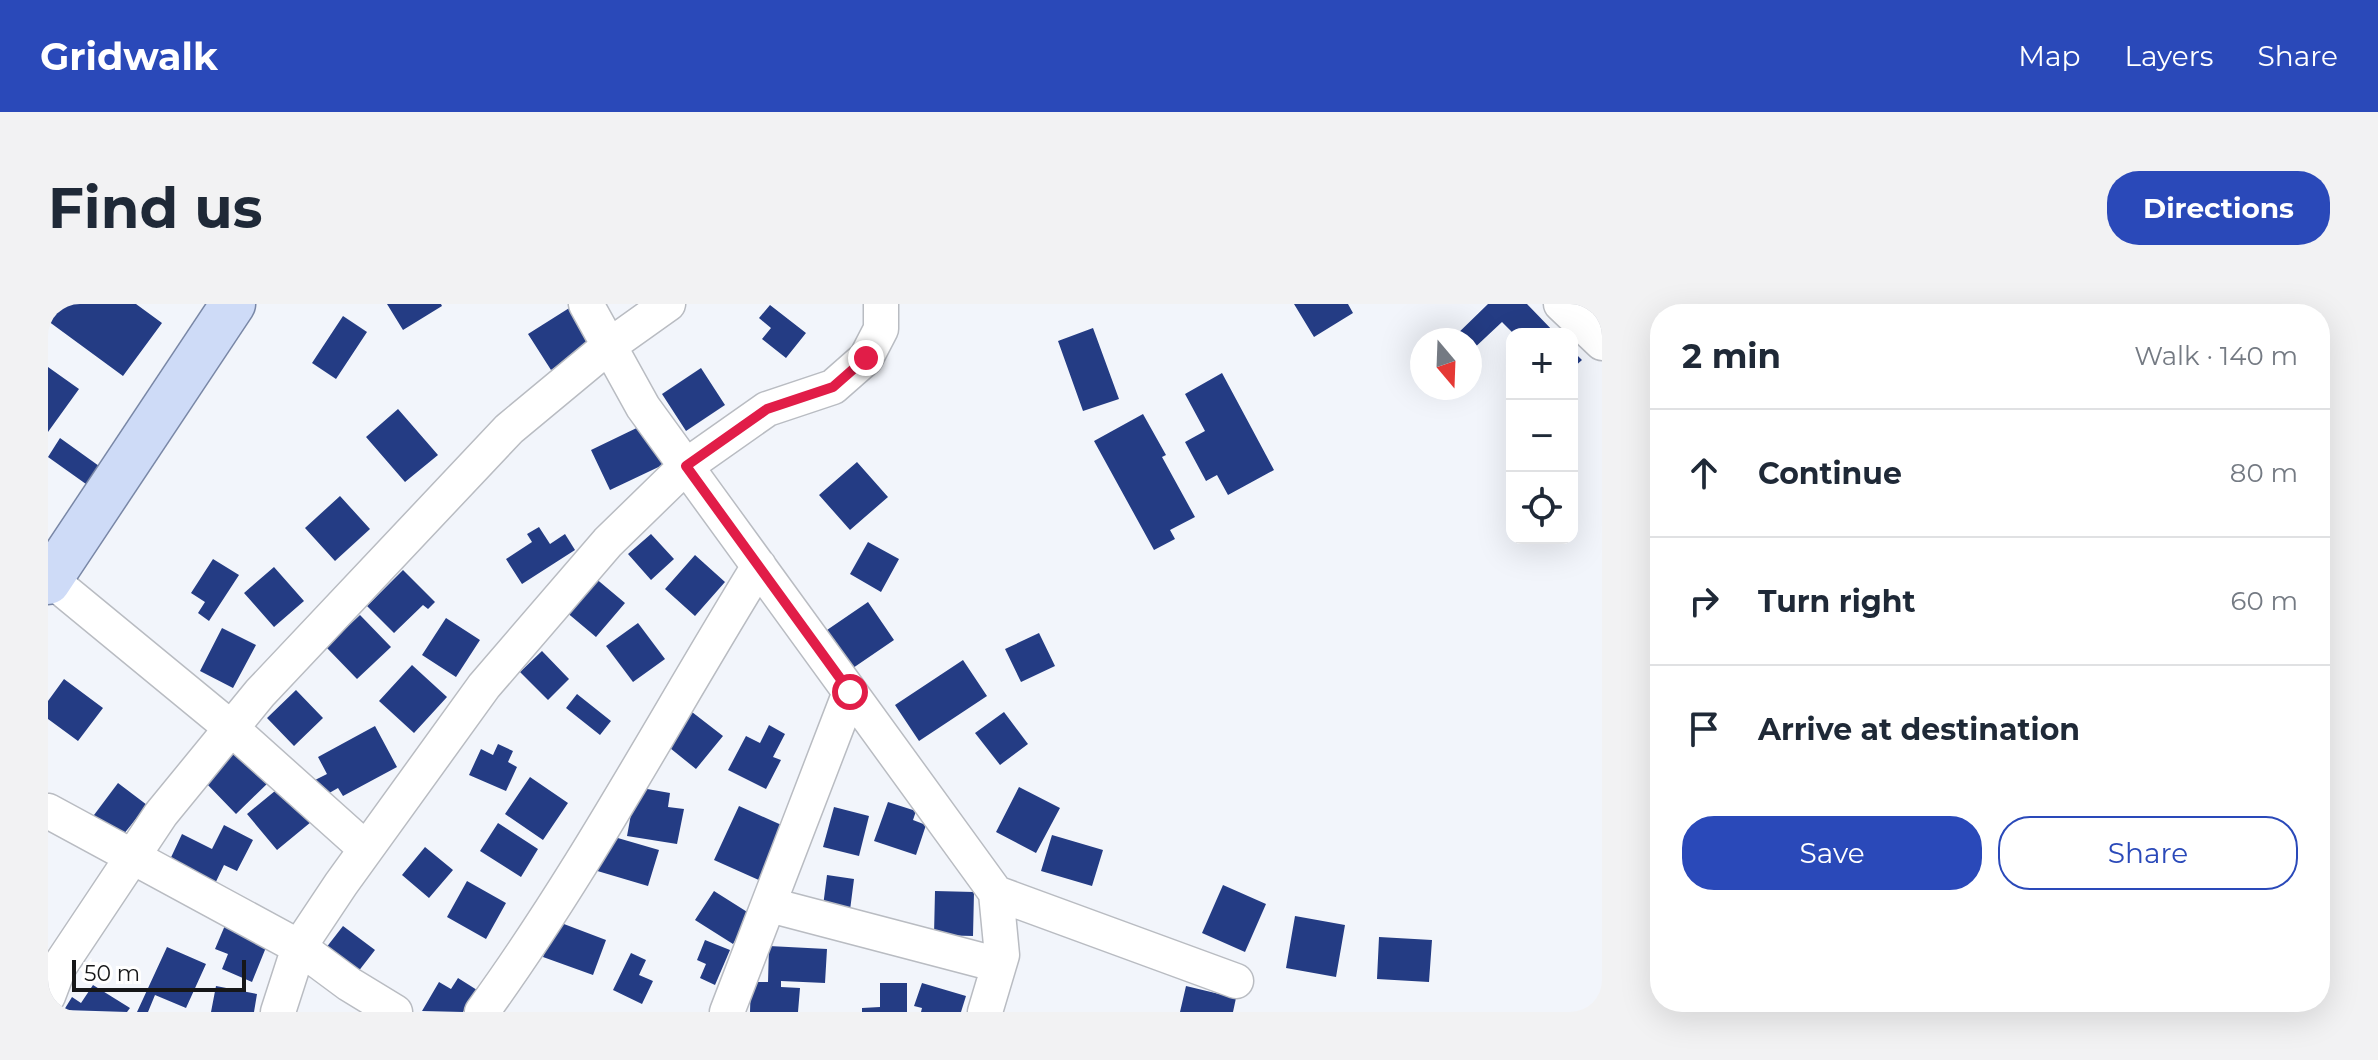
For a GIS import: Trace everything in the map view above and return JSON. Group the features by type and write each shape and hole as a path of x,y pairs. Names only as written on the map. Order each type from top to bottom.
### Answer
{"main road":[{"path":"49,581 233,304"}],"street":[{"path":"586,304 643,407 996,893 1002,955 985,1012"},
{"path":"48,996 59,967 161,814 260,693 509,429 609,346 668,304"},
{"path":"278,1012 299,947 484,686 608,542 686,466 767,409 833,387 866,358 881,329 881,304"},
{"path":"1561,304 1602,343"},
{"path":"482,1012 520,960 590,850 684,687 759,566"},
{"path":"49,581 231,728 366,849"},
{"path":"727,1012 850,692"},
{"path":"48,811 299,947 349,984 395,1012"},
{"path":"996,893 1236,981"},
{"path":"770,905 999,965"}],"building":[{"path":"48,304 136,304 162,323 123,376 48,321"},
{"path":"387,304 441,304 442,306 403,330"},
{"path":"1294,304 1348,304 1353,313 1314,337"},
{"path":"1488,304 1527,304 1550,328 1508,328 1502,322 1482,341 1482,328 1463,328"},
{"path":"574,305 597,341 551,370 528,334"},
{"path":"770,305 806,333 786,358 762,339 771,328 759,318"},
{"path":"343,316 367,332 336,379 312,363"},
{"path":"1093,328 1119,399 1083,411 1058,341"},
{"path":"48,367 79,389 48,432"},
{"path":"701,368 725,405 686,431 662,394"},
{"path":"1222,373 1274,470 1228,495 1217,475 1206,481 1185,442 1205,431 1185,394"},
{"path":"398,409 438,455 405,482 366,437"},
{"path":"1143,414 1166,455 1162,457 1195,517 1170,530 1175,539 1154,550 1094,441"},
{"path":"647,423 667,463 610,490 591,450"},
{"path":"60,438 106,471 93,489 48,457"},
{"path":"857,462 888,497 850,530 819,495"},
{"path":"340,496 370,529 335,561 305,528"},
{"path":"539,527 550,544 565,534 575,550 522,584 506,559 532,542 527,534"},
{"path":"651,534 674,559 651,580 628,554"},
{"path":"868,542 899,559 881,592 850,574"},
{"path":"695,555 725,582 695,616 665,589"},
{"path":"213,559 239,575 209,621 198,613 205,602 191,593"},
{"path":"274,567 304,601 274,627 244,593"},
{"path":"403,570 435,602 428,609 423,605 394,633 367,606"},
{"path":"594,577 625,603 596,637 565,611"},
{"path":"868,602 894,640 853,668 827,630"},
{"path":"360,615 391,647 357,679 326,647"},
{"path":"446,618 480,640 456,677 422,655"},
{"path":"638,623 665,659 633,682 606,646"},
{"path":"222,628 256,645 233,688 200,671"},
{"path":"1039,633 1055,666 1021,682 1005,649"},
{"path":"542,651 569,679 548,700 520,672"},
{"path":"963,660 987,696 919,741 895,705"},
{"path":"412,665 447,697 414,733 379,701"},
{"path":"64,679 103,708 78,741 48,719 48,701"},
{"path":"296,690 323,718 294,746 267,718"},
{"path":"577,694 611,721 600,735 566,708"},
{"path":"692,712 723,736 696,769 665,744"},
{"path":"1004,712 1028,744 1000,765 975,733"},
{"path":"769,725 785,734 773,757 781,760 766,789 728,770 746,736 760,743"},
{"path":"375,726 397,767 343,796 338,788 324,796 315,780 327,774 318,757"},
{"path":"498,744 513,751 508,762 517,767 506,791 469,775 481,749 493,755"},
{"path":"239,747 271,780 236,814 204,781"},
{"path":"530,777 568,803 543,840 505,814"},
{"path":"118,783 147,805 119,840 91,819"},
{"path":"281,786 311,822 277,850 247,814"},
{"path":"636,787 670,793 668,807 684,809 677,844 627,836"},
{"path":"1019,787 1060,808 1036,853 996,832"},
{"path":"888,802 916,811 913,820 926,825 916,855 874,841"},
{"path":"739,806 786,827 761,881 714,860"},
{"path":"834,807 869,816 859,856 823,847"},
{"path":"498,823 538,849 521,877 480,851"},
{"path":"224,825 253,840 237,871 224,865 212,890 166,868 182,834 212,849"},
{"path":"604,834 659,850 648,886 594,870"},
{"path":"1052,835 1103,850 1092,886 1041,871"},
{"path":"425,847 453,870 429,898 402,875"},
{"path":"827,875 854,879 849,918 822,914"},
{"path":"467,881 506,903 486,939 447,917"},
{"path":"1223,885 1266,904 1245,952 1202,933"},
{"path":"714,891 752,915 733,944 695,920"},
{"path":"935,891 974,892 973,936 934,935"},
{"path":"1295,916 1345,925 1336,977 1286,968"},
{"path":"556,921 606,940 593,975 543,957"},
{"path":"226,923 269,940 252,982 222,969 228,954 215,949"},
{"path":"343,926 375,950 354,977 322,953"},
{"path":"1379,937 1432,940 1429,982 1377,979"},
{"path":"705,940 730,950 715,985 700,978 706,964 697,960"},
{"path":"769,946 827,949 825,983 781,981 781,987 800,988 798,1012 750,1012 751,982 768,982"},
{"path":"167,947 206,964 186,1008 155,995 148,1012 137,1012"},
{"path":"631,953 646,960 639,975 653,981 642,1004 613,990"},
{"path":"458,978 477,990 463,1012 422,1011 439,982 451,989"},
{"path":"880,983 907,983 907,1012 862,1012 862,1008 880,1007"},
{"path":"922,983 966,996 961,1012 921,1012 922,1008 914,1006"},
{"path":"93,985 130,1008 127,1012 64,1010 72,997 81,1003"},
{"path":"216,986 257,994 254,1012 211,1012"},
{"path":"1186,986 1236,998 1233,1012 1180,1012"}],"route":[{"path":"850,692 686,466 767,409 833,387 866,358"}]}
